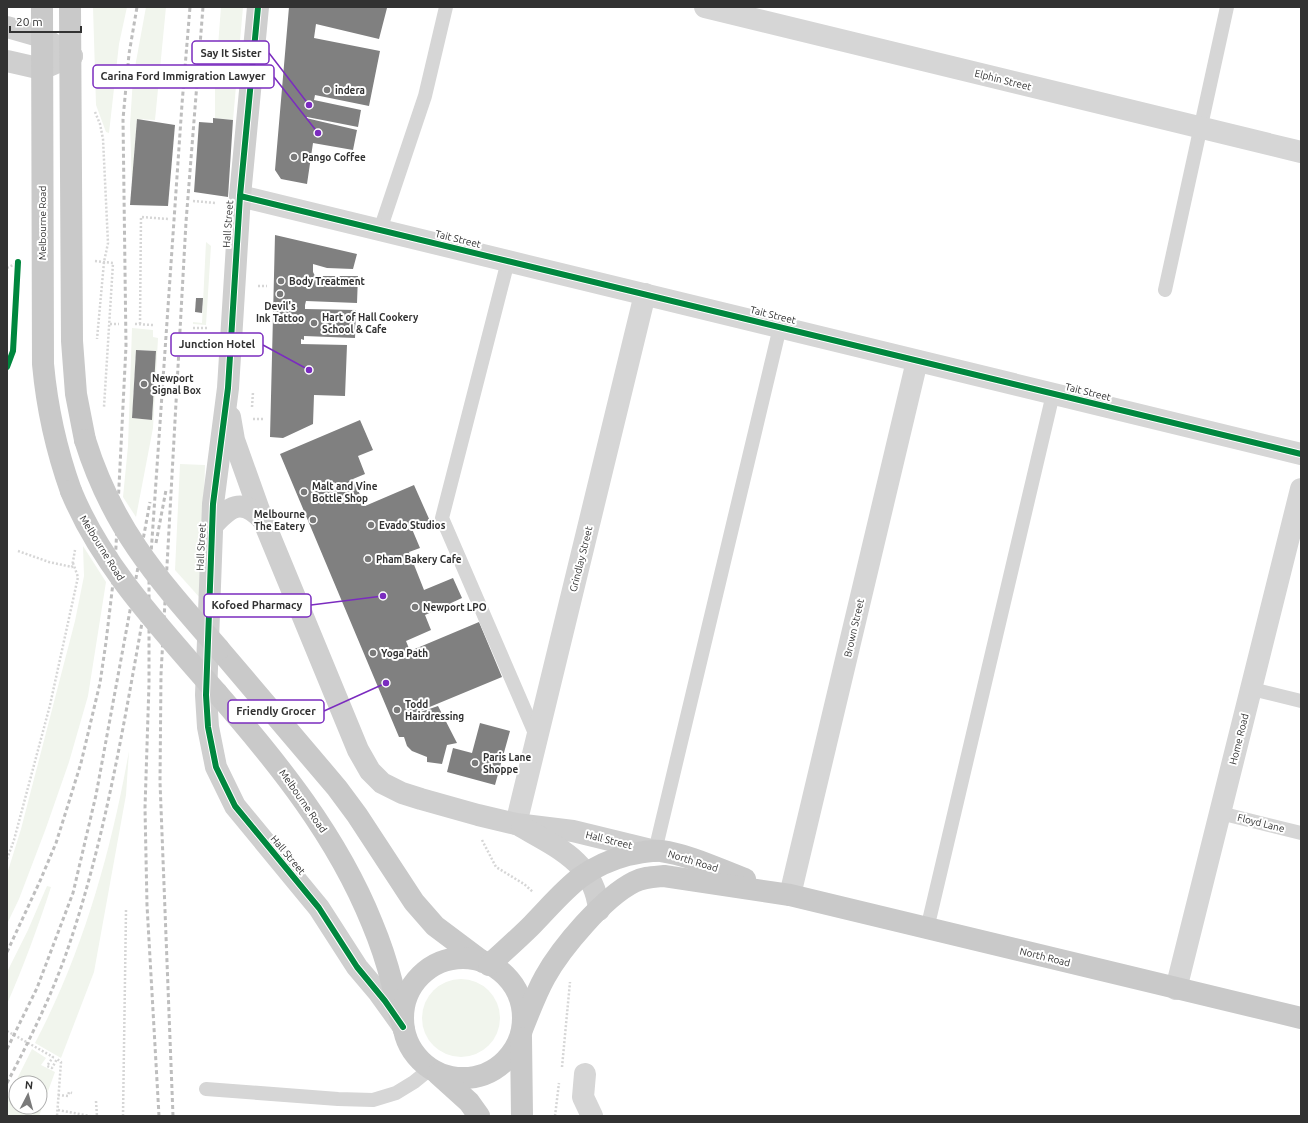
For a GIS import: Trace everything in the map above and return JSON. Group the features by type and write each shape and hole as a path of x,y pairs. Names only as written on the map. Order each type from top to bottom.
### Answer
{"main road":[{"name":"Melbourne Road","path":"42,7 43,364 50,416 61,463 71,491 89,528 112,566 138,600 281,769 318,820 339,854 360,893 373,925 387,964 404,1028"},
{"path":"70,7 72,56 72,341 76,394 85,440 99,479 130,540 154,574 337,788 357,815 414,902 435,926 502,973 516,990 523,1012 522,1116"},
{"name":"North Road","path":"486,963 532,925 570,884 586,872 619,857 655,851 691,858 790,895"},
{"name":"North Road","path":"522,1031 550,970 564,949 599,910 628,886 652,877 675,878 790,895 1301,1018"},
{"path":"479,1116 463,1095 432,1070 413,1052 404,1028 403,1019 406,999 416,980 424,973 442,962 452,960 473,959 486,963"},
{"path":"432,1070 456,1078 471,1078 486,1074 500,1066 511,1055 522,1031"}],"street":[{"name":"Hall Street","path":"258,7 240,196 228,388 214,490 206,695 210,742 219,774 235,806 319,908 357,967 385,1001 404,1028"},
{"name":"Elphin Street","path":"705,7 1301,152"},
{"path":"7,27 42,37 72,56"},
{"path":"7,61 42,69 72,56"},
{"name":"Tait Street","path":"240,196 1301,454"},
{"name":"Grindlay Street","path":"516,824 645,294"},
{"name":"Brown Street","path":"790,895 917,361"},
{"name":"Hall Street","path":"228,388 230,422 234,440 262,519 358,750 370,771 382,783 402,793 478,815 516,824 573,831 655,851"},
{"name":"Home Road","path":"1176,989 1252,689 1294,545 1301,489"},
{"path":"212,526 227,511 235,507 243,506 250,509 262,519"},
{"name":"Hall Street","path":"516,824 553,845 586,872 596,890 599,910"},
{"path":"585,1074 582,1096 592,1116"}],"lane":[{"path":"380,230 425,96 446,7"},
{"path":"1164,290 1227,7"},
{"path":"508,261 442,518 537,738"},
{"path":"655,851 780,327"},
{"path":"927,929 1053,394"},
{"path":"1252,689 1301,701"},
{"name":"Floyd Lane","path":"1220,813 1301,833"},
{"path":"206,1089 338,1099 373,1100 396,1093 432,1070"}],"path":[{"path":"92,108 100,124 103,139 108,243 104,262 97,341"},
{"path":"193,201 217,203"},
{"path":"140,324 141,217 168,219"},
{"path":"92,261 113,263 104,408 100,402"},
{"path":"7,268 20,264"},
{"path":"258,286 267,286"},
{"path":"110,324 119,324"},
{"path":"135,324 153,325"},
{"path":"193,328 214,329"},
{"path":"234,440 252,419 265,420"},
{"path":"7,859 14,840 52,698 78,577 73,561 72,567 18,551"},
{"path":"123,1116 126,910"},
{"path":"7,1031 53,1057 47,1066 52,1068 57,1059 61,1062 58,1116"},
{"path":"58,1095 68,1096 69,1092 72,1093"},
{"path":"96,1101 97,1116"},
{"path":"58,1110 90,1116"}],"shaded area":[{"path":"93,7 127,7 119,44 109,133 106,132 96,105"},
{"path":"146,7 166,7 155,120 137,119 132,186 130,125 133,78"},
{"path":"221,7 243,7 233,120 215,118 215,85"},
{"path":"206,242 211,246 206,325 193,324 193,322 202,323"},
{"path":"132,328 153,330 153,337 158,338 153,428 136,517 123,497 128,446","holes":["136,350 156,351 152,420 132,418"]},
{"path":"180,464 205,465 201,599 175,570"},
{"path":"83,546 106,582 88,696 69,762 46,828 19,899 7,924 7,874 21,829 75,621 84,576"},
{"path":"129,751 126,795 94,972 61,1058 35,1043 67,973 93,901 104,864 122,789"},
{"path":"47,886 51,887 46,902 7,1004 7,972 28,930"},
{"path":"461,979 476,982 488,991 497,1003 500,1018 497,1033 488,1045 476,1054 461,1057 446,1054 434,1045 425,1033 422,1018 425,1003 434,991 446,982"},
{"path":"32,1049 46,1058 41,1065 55,1072 48,1091 48,1075 19,1075"},
{"path":"8,1097 8,1115 39,1115 39,1116 7,1116"}],"building":[{"path":"289,7 387,8 379,39 316,24 314,38 380,51 369,106 315,95 314,100 361,110 358,127 306,118 357,130 353,150 313,143 307,184 281,179 275,170"},
{"path":"213,118 233,120 228,197 194,192 199,122 213,123"},
{"path":"137,119 175,125 168,206 130,205"},
{"path":"275,235 357,254 353,269 327,268 313,264 313,272 315,276 358,276 357,303 306,301 305,305 305,309 356,310 355,338 304,336 304,340 301,339 301,344 347,345 345,396 314,395 313,424 283,438 270,437"},
{"path":"196,298 203,298 202,313 195,312"},
{"name":"Newport Signal Box","path":"136,350 156,351 152,420 132,418"},
{"path":"360,420 373,450 358,456 365,474 353,479 365,506 414,485 430,521 412,529 420,548 409,552 424,590 453,578 462,598 425,615 431,630 406,641 410,651 479,622 502,677 403,718 438,706 457,743 447,745 442,764 427,762 427,757 412,751 407,746 404,737 399,737 280,454"},
{"name":"Paris Lane Shoppe","path":"480,723 510,731 495,785 447,772 453,748 472,753"}],"railway":[{"path":"7,952 56,843 81,763 100,683 106,642 115,566 126,346 123,119 129,54 137,7"},
{"path":"159,1116 147,905 145,808 149,684 149,583 190,7"},
{"path":"173,1116 160,782 161,674 186,222 203,7"},
{"path":"156,543 166,490"},
{"path":"7,1049 37,988 73,893 96,795 150,502"},
{"path":"7,1083 46,1004 66,954 80,912 103,826 145,606"}],"cycle path":[{"path":"258,7 240,196 228,388 213,504 206,695 208,727 216,767 235,806 319,908 357,967 385,1001 403,1027"},
{"path":"240,196 1301,454"},
{"path":"7,367 13,351 18,262"}],"place":[{"name":"indera","path":"327,90"},
{"name":"Say It Sister","path":"309,105"},
{"name":"Carina Ford Immigration Lawyer","path":"318,133"},
{"name":"Pango Coffee","path":"294,157"},
{"name":"Body Treatment","path":"281,281"},
{"name":"Devil's Ink Tattoo","path":"280,294"},
{"name":"Hart of Hall Cookery School & Cafe","path":"314,323"},
{"name":"Junction Hotel","path":"309,370"},
{"name":"Newport Signal Box","path":"144,384"},
{"name":"Malt and Vine Bottle Shop","path":"304,492"},
{"name":"Melbourne The Eatery","path":"313,520"},
{"name":"Evado Studios","path":"371,525"},
{"name":"Pham Bakery Cafe","path":"368,559"},
{"name":"Kofoed Pharmacy","path":"383,596"},
{"name":"Newport LPO","path":"415,607"},
{"name":"Yoga Path","path":"373,653"},
{"name":"Friendly Grocer","path":"386,683"},
{"name":"Todd Hairdressing","path":"397,710"},
{"name":"Paris Lane Shoppe","path":"475,763"}]}
